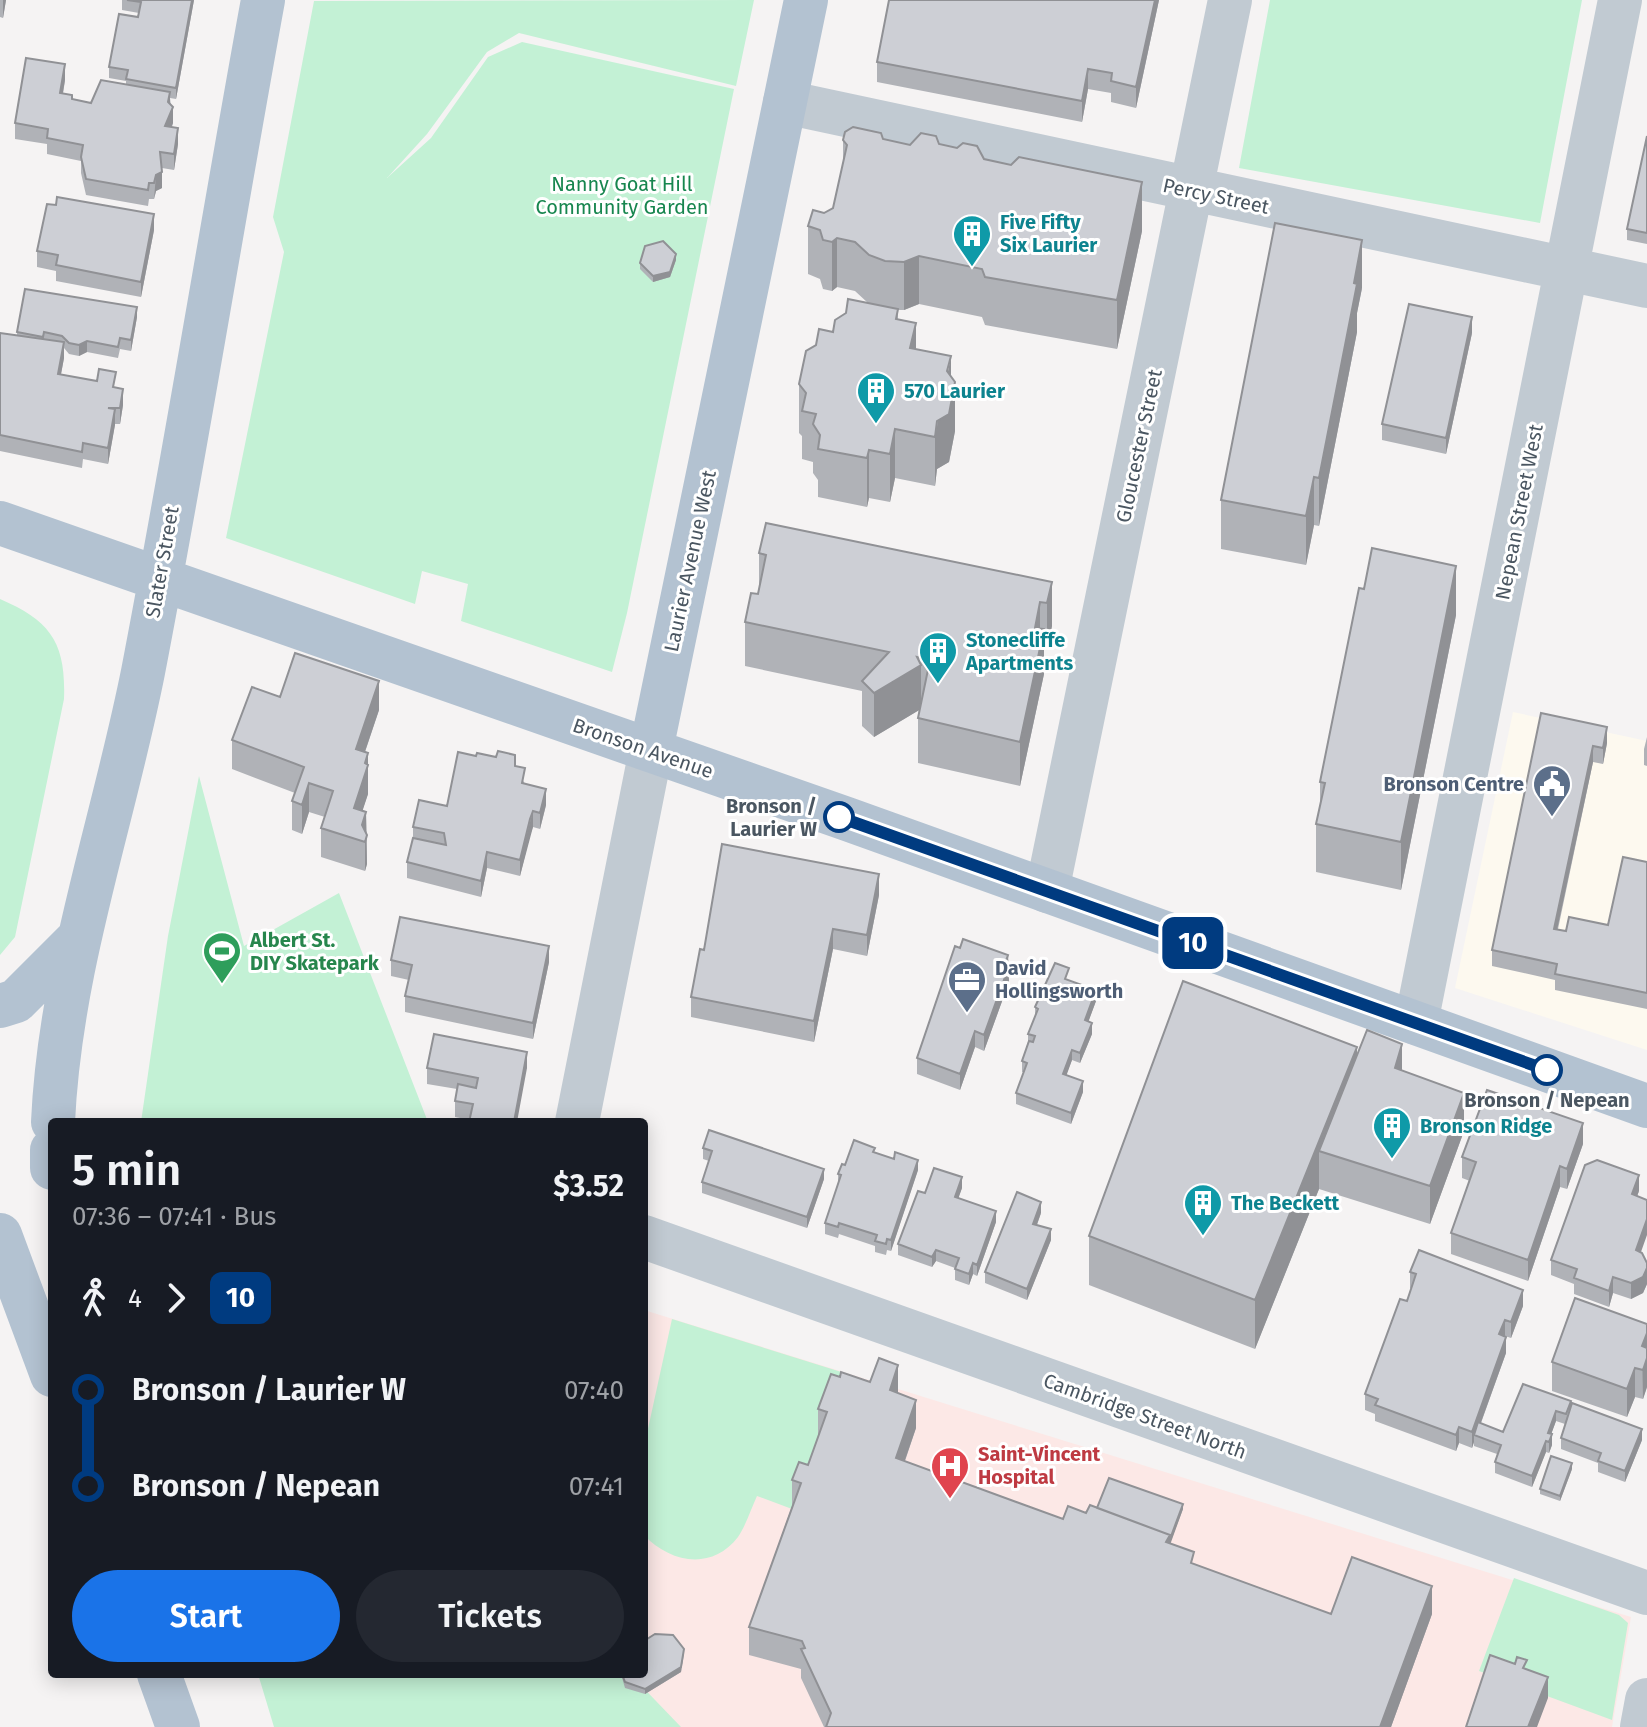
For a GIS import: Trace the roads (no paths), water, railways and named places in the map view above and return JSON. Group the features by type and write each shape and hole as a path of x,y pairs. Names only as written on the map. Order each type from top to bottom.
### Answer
{"main road":[{"name":"Slater Street","path":"53,1118 64,1014 79,938 142,676 263,0"},
{"name":"Laurier Avenue West","path":"651,750 806,0"},
{"name":"Bronson Avenue","path":"0,523 651,750 1647,1106"},
{"path":"0,1006 16,1001 79,938"},
{"path":"0,1235 48,1364"},
{"path":"160,1678 178,1727"}],"street":[{"name":"Gloucester Street","path":"1047,891 1230,0"},
{"name":"Nepean Street West","path":"1416,1023 1620,0"},
{"name":"Percy Street","path":"785,102 1647,286"},
{"name":"Laurier Avenue West","path":"578,1118 651,750"},
{"name":"Cambridge Street North","path":"648,1238 1647,1593"},
{"path":"1642,1727 1647,1700"}],"place":[{"name":"Five Fifty Six Laurier","path":"972,268"},
{"name":"570 Laurier","path":"876,425"},
{"name":"Stonecliffe Apartments","path":"938,685"},
{"name":"Bronson / Laurier W","path":"839,817"},
{"name":"Bronson Centre","path":"1552,818"},
{"name":"Albert St. DIY Skatepark","path":"222,985"},
{"name":"David Hollingsworth","path":"967,1014"},
{"name":"Bronson / Nepean","path":"1547,1070"},
{"name":"Bronson Ridge","path":"1392,1160"},
{"name":"The Beckett","path":"1203,1237"},
{"name":"Saint-Vincent Hospital","path":"950,1500"}],"park label":[{"name":"Nanny Goat Hill Community Garden","path":"622,196"}]}
